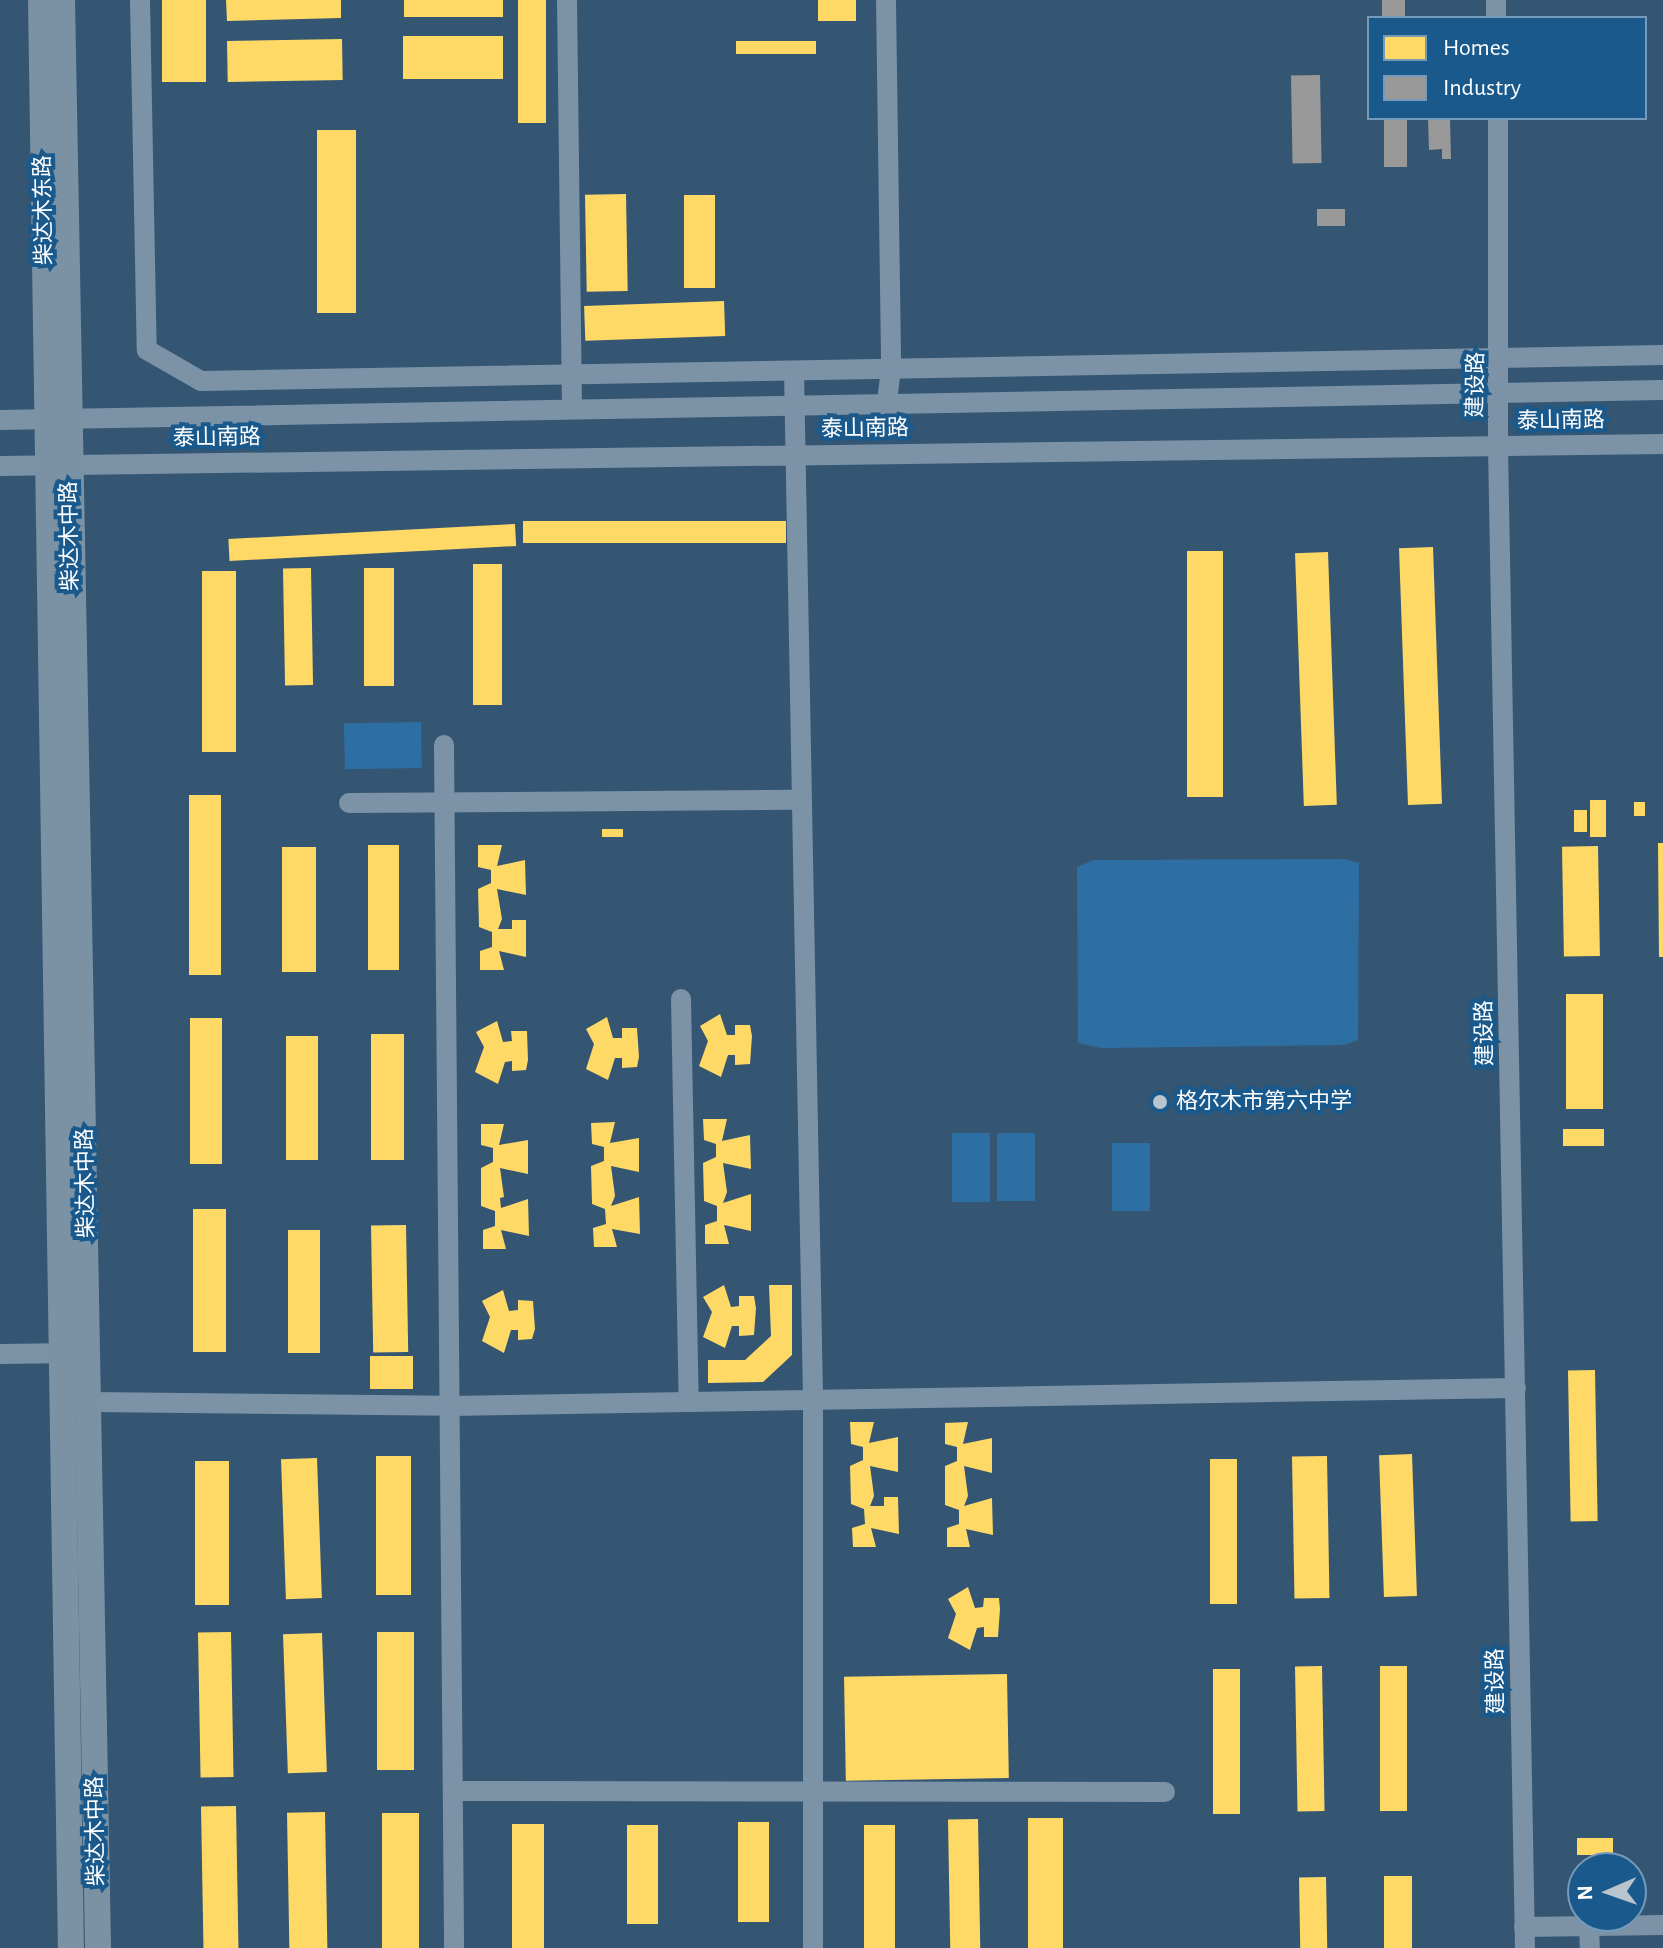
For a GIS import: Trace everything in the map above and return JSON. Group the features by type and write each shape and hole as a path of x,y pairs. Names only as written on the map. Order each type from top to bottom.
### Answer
{"main road":[{"name":"柴达木东路","path":"41,0 59,420"},
{"name":"柴达木东路","path":"59,420 62,0"},
{"name":"柴达木中路","path":"59,420 61,1354 71,1948"},
{"name":"柴达木中路","path":"58,464 90,1353 98,1948"}],"street":[{"path":"140,0 147,350 201,381 1663,355"},
{"path":"567,0 572,407"},
{"path":"886,0 891,369 887,403"},
{"name":"建设路","path":"1498,120 1501,356 1498,446 1525,1948"},
{"path":"794,371 799,800 813,1397 813,1948"},
{"name":"泰山南路","path":"0,420 572,407 1663,390"},
{"name":"泰山南路","path":"0,466 1663,444"},
{"path":"444,745 454,1948"},
{"path":"349,803 799,800"},
{"path":"681,999 689,1400"},
{"path":"0,1354 90,1353"},
{"path":"89,1402 450,1406 813,1397 1516,1388"},
{"path":"453,1791 1165,1792"},
{"path":"1524,1927 1567,1926"}],"shaded area":[{"path":"421,722 422,768 345,769 344,723"},
{"path":"1345,859 1359,863 1358,1040 1344,1045 1101,1048 1078,1043 1077,867 1094,860"},
{"path":"952,1133 990,1133 990,1202 952,1202"},
{"path":"997,1133 1035,1133 1035,1201 997,1201"},
{"path":"1112,1143 1150,1143 1150,1211 1112,1211"}],"building: Homes":[{"path":"162,0 206,0 206,82 162,82"},
{"path":"226,0 341,0 341,18 227,21"},
{"path":"404,0 503,0 503,17 404,17"},
{"path":"518,0 546,0 546,123 518,123"},
{"path":"818,0 856,0 856,21 818,21"},
{"path":"403,36 503,36 503,79 403,79"},
{"path":"342,39 343,80 228,82 227,41"},
{"path":"736,41 816,41 816,54 736,54"},
{"path":"317,130 356,130 356,313 317,313"},
{"path":"626,194 628,291 587,292 585,195"},
{"path":"684,195 715,195 715,288 684,288"},
{"path":"724,301 725,336 585,341 584,306"},
{"path":"523,521 786,521 786,543 523,543"},
{"path":"515,524 516,546 230,561 228,539"},
{"path":"1433,547 1442,804 1408,805 1399,548"},
{"path":"1187,551 1223,551 1223,797 1187,797"},
{"path":"1328,552 1337,805 1304,806 1295,553"},
{"path":"473,564 502,564 502,705 473,705"},
{"path":"283,568 311,568 313,685 285,685"},
{"path":"364,568 394,568 394,686 364,686"},
{"path":"202,571 236,571 236,752 202,752"},
{"path":"189,795 221,795 221,975 189,975"},
{"path":"1590,800 1606,800 1606,837 1590,837"},
{"path":"1634,802 1645,802 1645,816 1634,816"},
{"path":"1574,810 1587,810 1587,832 1574,832"},
{"path":"602,829 623,829 623,837 602,837"},
{"path":"1658,843 1663,843 1663,957 1659,957"},
{"path":"368,845 399,845 399,970 368,970"},
{"path":"478,845 502,845 497,866 525,860 526,895 497,889 502,919 498,929 512,929 512,920 526,920 526,957 499,951 504,970 480,970 480,951 492,947 492,932 479,927 478,889 491,883 491,870 478,867"},
{"path":"1598,846 1600,956 1564,957 1562,847"},
{"path":"282,847 316,847 316,972 282,972"},
{"path":"1566,994 1603,994 1603,1109 1566,1109"},
{"path":"720,1014 727,1035 735,1035 735,1025 750,1025 752,1036 750,1064 735,1065 735,1055 728,1055 721,1077 699,1066 708,1041 700,1026"},
{"path":"607,1017 613,1038 622,1038 622,1028 637,1028 639,1057 637,1067 622,1068 622,1058 615,1058 608,1080 586,1069 594,1044 586,1029"},
{"path":"190,1018 222,1018 222,1164 190,1164"},
{"path":"497,1021 503,1042 512,1041 511,1031 527,1031 528,1060 526,1070 512,1071 512,1061 505,1062 498,1084 475,1072 484,1047 476,1032"},
{"path":"371,1034 404,1034 404,1160 371,1160"},
{"path":"286,1036 318,1036 318,1160 286,1160"},
{"path":"703,1119 727,1119 722,1141 750,1135 751,1169 723,1163 727,1192 723,1203 751,1194 751,1231 724,1225 729,1244 705,1244 705,1225 717,1221 717,1206 704,1201 703,1163 716,1157 716,1144 704,1140"},
{"path":"615,1122 610,1143 639,1138 639,1172 611,1166 615,1196 611,1206 639,1197 640,1234 612,1229 617,1247 594,1247 593,1228 606,1224 605,1209 592,1204 591,1166 604,1161 604,1147 592,1144 591,1123"},
{"path":"481,1124 504,1124 499,1145 528,1140 528,1174 500,1168 504,1197 500,1198 501,1208 528,1199 529,1236 501,1230 506,1249 483,1249 483,1230 495,1226 495,1211 481,1206 481,1168 493,1162 493,1148 481,1145"},
{"path":"1563,1129 1604,1129 1604,1146 1563,1146"},
{"path":"193,1209 226,1209 226,1352 193,1352"},
{"path":"406,1225 408,1352 373,1353 371,1226"},
{"path":"288,1230 320,1230 320,1353 288,1353"},
{"path":"724,1285 731,1307 739,1306 739,1296 754,1296 756,1308 754,1335 739,1336 739,1326 732,1326 725,1348 703,1337 712,1312 703,1297"},
{"path":"769,1285 792,1285 792,1355 763,1382 708,1383 708,1360 745,1360 771,1336"},
{"path":"503,1290 509,1311 518,1310 518,1300 533,1301 535,1329 532,1339 518,1340 518,1330 511,1330 504,1353 482,1341 490,1317 482,1301"},
{"path":"370,1356 413,1356 413,1389 370,1389"},
{"path":"1568,1370 1595,1370 1598,1521 1571,1521"},
{"path":"850,1422 874,1422 869,1443 898,1437 898,1472 870,1466 874,1496 870,1506 884,1506 884,1497 898,1497 899,1534 871,1528 876,1547 853,1547 852,1528 865,1524 864,1509 851,1504 850,1466 863,1460 863,1447 851,1444"},
{"path":"968,1422 963,1444 992,1438 992,1473 964,1466 968,1496 964,1506 992,1498 993,1535 966,1529 970,1547 947,1547 947,1528 959,1524 959,1510 945,1505 945,1466 957,1461 957,1447 945,1444 945,1423"},
{"path":"1412,1454 1417,1596 1384,1597 1379,1455"},
{"path":"376,1456 411,1456 411,1595 376,1595"},
{"path":"1327,1456 1329,1598 1294,1599 1292,1457"},
{"path":"317,1458 322,1598 286,1599 281,1459"},
{"path":"1210,1459 1237,1459 1237,1604 1210,1604"},
{"path":"195,1461 229,1461 229,1605 195,1605"},
{"path":"968,1587 975,1608 983,1607 984,1598 999,1598 1000,1609 998,1637 984,1637 984,1627 977,1628 970,1650 948,1638 956,1614 948,1599"},
{"path":"231,1632 234,1777 201,1778 198,1633"},
{"path":"377,1632 414,1632 414,1770 377,1770"},
{"path":"322,1633 327,1772 288,1773 283,1634"},
{"path":"1295,1666 1322,1666 1325,1811 1298,1811"},
{"path":"1380,1666 1407,1666 1407,1811 1380,1811"},
{"path":"1213,1669 1240,1669 1240,1814 1213,1814"},
{"path":"1007,1674 1009,1778 846,1781 844,1677"},
{"path":"236,1806 238,1948 203,1948 201,1807"},
{"path":"325,1812 327,1948 289,1948 287,1813"},
{"path":"382,1813 419,1813 419,1948 382,1948"},
{"path":"1028,1818 1063,1818 1063,1948 1028,1948"},
{"path":"978,1819 980,1948 950,1948 948,1820"},
{"path":"738,1822 769,1822 769,1922 738,1922"},
{"path":"512,1824 544,1824 544,1948 512,1948"},
{"path":"627,1825 658,1825 658,1924 627,1924"},
{"path":"864,1825 895,1825 895,1948 864,1948"},
{"path":"1577,1838 1613,1838 1613,1852 1577,1852"},
{"path":"1384,1876 1412,1876 1412,1948 1384,1948"},
{"path":"1299,1877 1326,1877 1327,1948 1300,1948"}],"building: Industry":[{"path":"1382,0 1405,0 1405,16 1382,16"},
{"path":"1320,75 1322,163 1293,163 1291,76"},
{"path":"1384,120 1407,120 1407,167 1384,167"},
{"path":"1428,120 1450,120 1451,159 1442,159 1442,149 1429,150"},
{"path":"1317,209 1345,209 1345,226 1317,226"}],"place":[{"name":"格尔木市第六中学","path":"1160,1102"}]}
